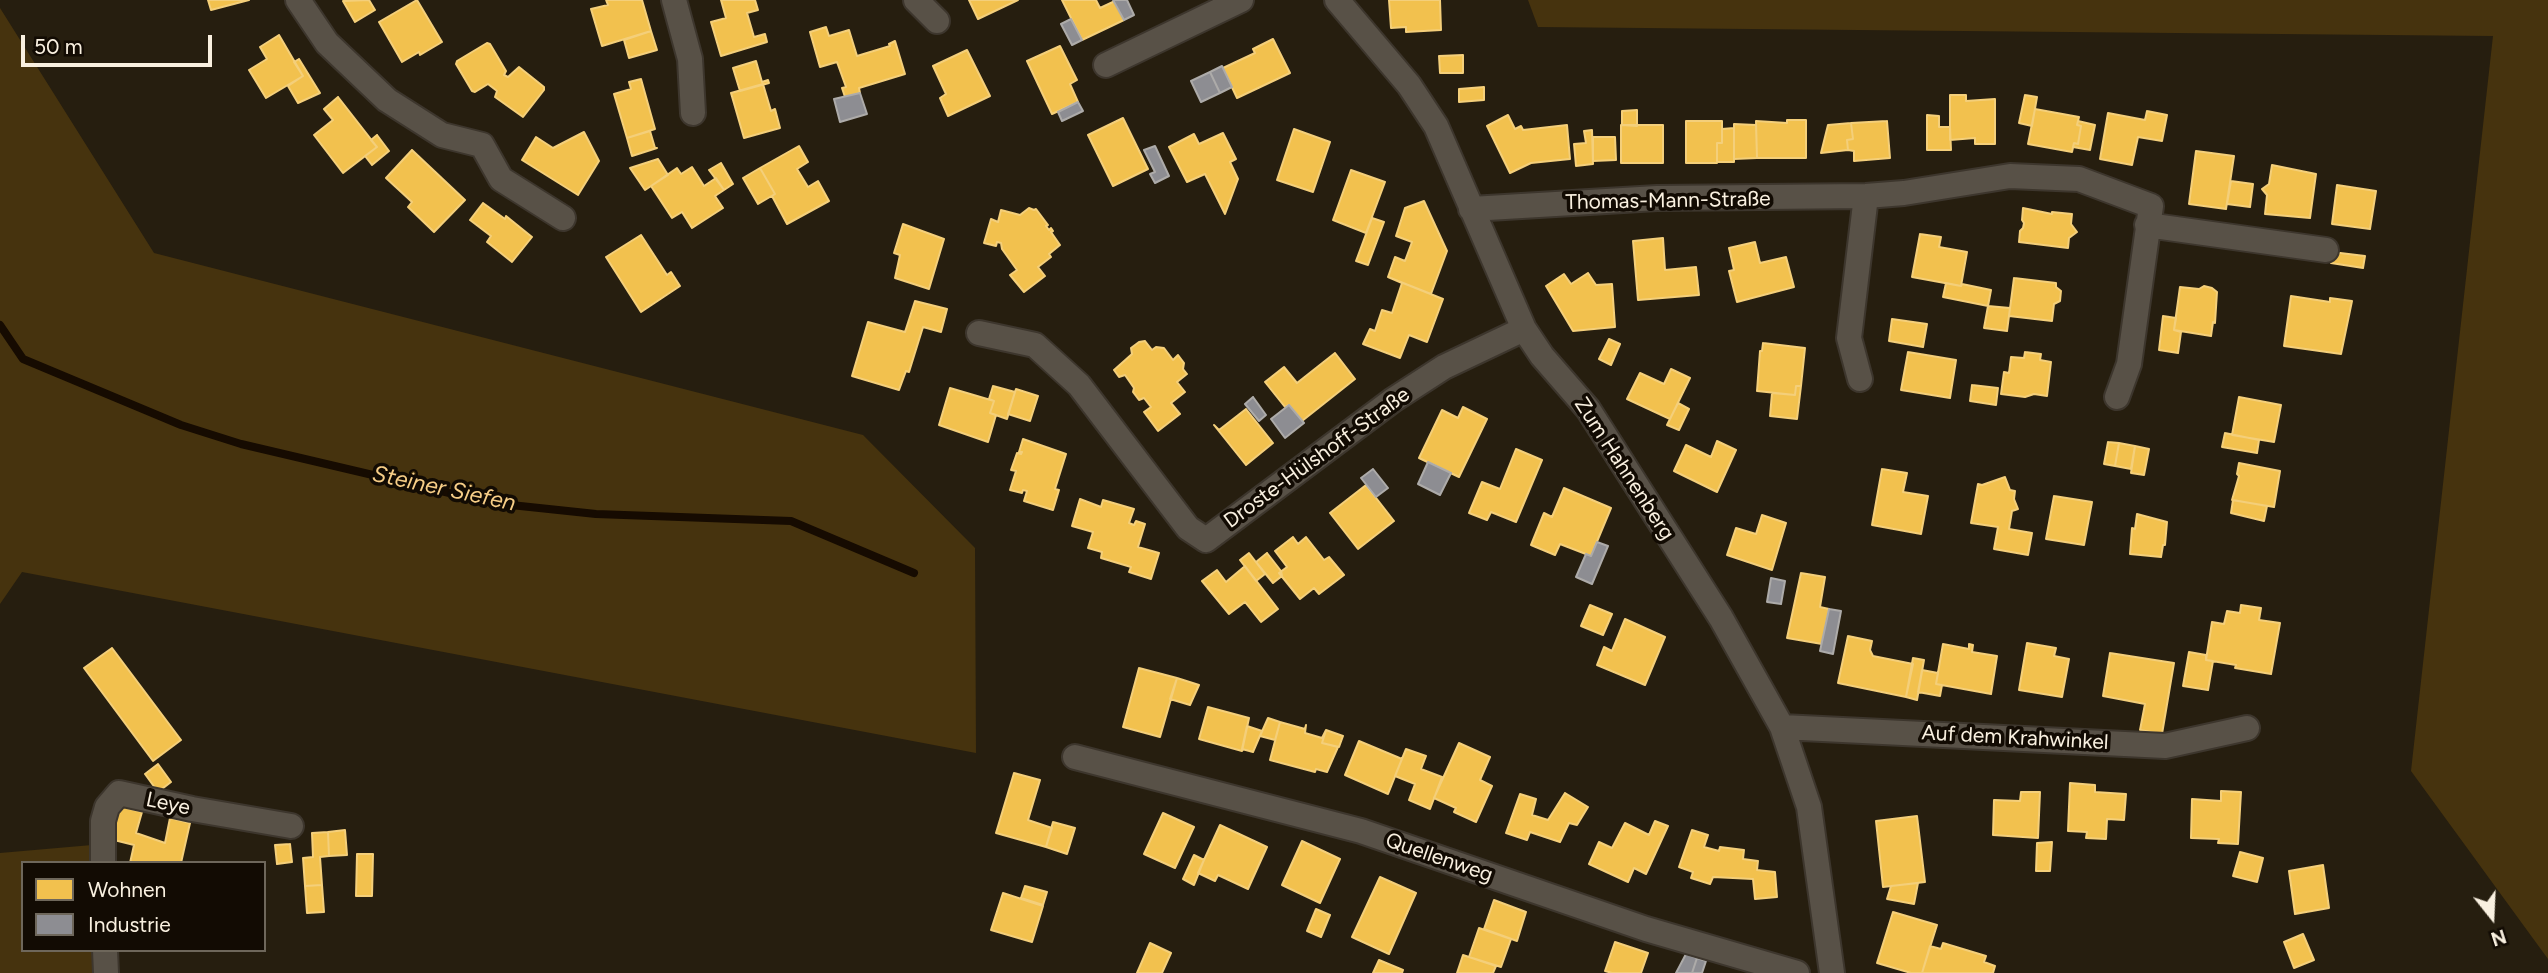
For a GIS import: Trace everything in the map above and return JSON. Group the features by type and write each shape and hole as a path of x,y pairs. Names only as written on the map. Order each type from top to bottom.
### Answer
{"street":[{"path":"298,0 327,43 387,100 442,135 482,145 501,179 563,218"},
{"path":"674,0 690,59 694,113"},
{"path":"916,0 937,21"},
{"path":"1106,65 1241,0"},
{"name":"Zum Hahnenberg","path":"1336,0 1409,85 1436,126 1524,328 1542,356 1588,409 1721,618 1782,727 1809,807 1832,973"},
{"name":"Thomas-Mann-Straße","path":"1471,209 1657,198 1866,197 2010,176 2079,178 2151,206 2147,225"},
{"path":"1860,379 1849,338 1866,197"},
{"path":"2117,397 2129,364 2147,225 2326,250"},
{"name":"Droste-Hülshoff-Straße","path":"979,333 1035,345 1079,385 1188,528 1206,540 1393,400 1444,368 1524,328"},
{"name":"Auf dem Krahwinkel","path":"1782,727 2165,746 2247,728"},
{"name":"Quellenweg","path":"1076,757 1361,831 1646,929 1797,973"},
{"name":"Leye","path":"103,861 103,821 107,807 119,793 192,810 291,826"},
{"path":"105,952 106,973"}],"shaded area":[{"path":"1528,0 2548,0 2548,959 2411,771 2493,36 1538,27"},
{"path":"0,8 154,253 863,435 975,548 976,753 22,572 0,604"},
{"path":"92,845 93,861 21,861 21,952 97,952 99,973 0,973 0,853"}],"building: Wohnen":[{"path":"208,0 249,0 211,10"},
{"path":"369,0 375,10 355,22 343,1"},
{"path":"417,0 442,42 402,62 379,22"},
{"path":"606,0 642,0 651,31 602,46 591,9 608,5"},
{"path":"721,0 755,0 758,10 747,13 754,37 765,34 767,42 721,56 711,22 726,18"},
{"path":"969,0 1018,0 978,19"},
{"path":"1062,0 1096,0 1100,8 1115,1 1124,20 1082,40"},
{"path":"1389,0 1440,0 1441,30 1406,32 1406,27 1391,28"},
{"path":"826,27 829,36 849,30 857,56 890,46 889,44 895,41 905,74 859,88 860,93 845,97 842,88 846,87 837,62 820,67 810,32"},
{"path":"651,31 657,50 629,58 624,40"},
{"path":"279,35 303,76 266,98 249,70 267,59 260,47"},
{"path":"1273,39 1290,73 1237,98 1223,68 1255,53 1253,49"},
{"path":"487,43 506,71 504,75 508,77 519,67 544,87 523,117 495,97 497,91 488,84 475,92 472,91 456,64"},
{"path":"1060,46 1077,80 1070,84 1078,102 1052,114 1027,61"},
{"path":"967,50 990,96 948,116 940,98 946,94 933,66"},
{"path":"1463,55 1463,73 1440,73 1439,56"},
{"path":"299,59 320,93 298,103 288,86 303,76 294,62"},
{"path":"756,61 762,82 768,80 769,83 740,91 733,68"},
{"path":"641,79 655,129 627,138 614,94 631,89 629,82"},
{"path":"763,84 771,111 775,109 780,128 744,138 731,93"},
{"path":"1484,87 1484,100 1459,102 1459,89"},
{"path":"1950,95 1966,95 1966,101 1995,99 1995,144 1975,144 1975,138 1950,140"},
{"path":"2025,95 2037,97 2032,126 2019,123"},
{"path":"338,97 377,147 343,173 314,135 333,120 324,109"},
{"path":"2035,109 2079,117 2077,125 2081,126 2078,144 2074,143 2072,152 2028,144"},
{"path":"1637,110 1637,126 1622,125 1622,111"},
{"path":"2147,111 2167,115 2162,141 2138,137 2132,165 2100,159 2108,113 2145,120"},
{"path":"1508,115 1515,129 1521,126 1523,130 1567,125 1570,159 1531,163 1510,173 1487,126"},
{"path":"1927,115 1939,116 1939,127 1950,127 1951,150 1927,150"},
{"path":"1123,118 1148,169 1113,186 1088,135"},
{"path":"1787,120 1806,120 1806,158 1757,158 1756,121 1787,123"},
{"path":"1686,121 1722,121 1722,143 1717,143 1717,163 1686,163"},
{"path":"1887,121 1890,158 1854,161 1854,151 1848,150 1847,140 1853,139 1851,123"},
{"path":"2078,121 2095,125 2090,150 2073,147 2074,143 2078,144 2081,126 2077,125"},
{"path":"1851,123 1853,139 1847,140 1848,150 1821,153 1828,125"},
{"path":"1734,124 1756,125 1757,158 1734,159"},
{"path":"1621,125 1663,125 1663,163 1621,163"},
{"path":"1734,128 1734,162 1717,162 1717,143 1722,143 1722,129"},
{"path":"1294,129 1330,142 1313,192 1277,180"},
{"path":"1592,130 1593,164 1576,166 1574,144 1586,143 1584,131"},
{"path":"650,131 657,148 632,156 627,138"},
{"path":"584,132 599,161 578,195 522,160 536,137 553,148"},
{"path":"1223,133 1236,159 1230,162 1238,179 1225,214 1205,174 1187,182 1169,147 1194,134 1199,144"},
{"path":"377,135 389,151 372,165 365,156 377,147 371,140"},
{"path":"1593,137 1615,137 1616,160 1593,161"},
{"path":"799,146 808,162 797,169 808,187 818,181 829,201 787,224 772,196 775,194 760,168"},
{"path":"412,150 465,200 434,232 408,207 412,202 386,178"},
{"path":"2196,151 2234,156 2226,209 2189,204"},
{"path":"658,159 668,175 645,190 630,168"},
{"path":"721,163 733,184 724,190 709,170"},
{"path":"2272,165 2316,174 2310,218 2265,214 2267,195 2262,189 2269,184"},
{"path":"692,167 704,186 716,178 724,190 715,196 723,208 692,228 682,212 672,218 651,186 677,168 681,174"},
{"path":"760,168 775,194 758,204 743,178"},
{"path":"1351,170 1385,182 1366,233 1333,220"},
{"path":"2231,181 2253,184 2250,207 2227,204"},
{"path":"2337,185 2376,191 2370,229 2332,224"},
{"path":"1424,201 1447,251 1431,294 1388,277 1395,257 1405,261 1412,242 1396,236 1405,208"},
{"path":"483,203 505,219 506,216 532,237 512,262 487,242 491,236 470,220"},
{"path":"1029,208 1036,209 1060,245 1049,254 1051,257 1038,267 1045,276 1024,292 1010,275 1017,270 1002,249 1001,243 997,242 996,246 984,243 991,219 998,222 1001,210 1020,215"},
{"path":"2023,208 2052,214 2072,214 2071,224 2077,232 2069,238 2068,248 2019,242 2024,223"},
{"path":"1372,218 1384,222 1368,265 1356,261"},
{"path":"903,224 944,239 929,289 895,278 900,255 894,253"},
{"path":"1920,234 1941,237 1939,247 1967,252 1961,286 1912,277"},
{"path":"641,235 667,275 671,272 680,286 641,312 606,257"},
{"path":"1663,238 1665,270 1696,267 1699,295 1638,300 1633,241"},
{"path":"1755,242 1760,263 1786,257 1794,287 1737,302 1729,271 1734,270 1729,248"},
{"path":"2332,252 2365,256 2363,268 2331,263"},
{"path":"1588,273 1596,285 1612,284 1615,327 1573,331 1546,286 1564,274 1571,284"},
{"path":"1388,277 1443,299 1427,342 1409,335 1400,358 1363,344 1370,329 1375,331 1382,310 1392,313 1402,283"},
{"path":"2014,278 2056,283 2056,287 2061,291 2060,301 2054,304 2052,321 2009,316"},
{"path":"1946,283 1991,290 1988,306 1943,297"},
{"path":"2204,286 2217,292 2215,323 2213,322 2211,336 2174,330 2180,287 2199,289"},
{"path":"2291,296 2330,302 2330,298 2352,301 2341,354 2284,346"},
{"path":"915,301 947,309 941,332 923,327 909,372 906,371 899,390 852,376 868,322 905,332"},
{"path":"1988,306 2010,308 2007,331 1984,328"},
{"path":"2163,316 2176,318 2174,330 2181,332 2178,353 2159,350"},
{"path":"1892,319 1927,324 1923,347 1889,341"},
{"path":"1609,339 1620,344 1611,365 1599,359"},
{"path":"1145,341 1152,350 1156,347 1164,348 1173,360 1178,355 1187,374 1177,382 1185,392 1171,403 1180,414 1158,431 1144,412 1151,407 1144,398 1139,400 1125,375 1119,377 1114,370 1132,354 1131,348"},
{"path":"1763,343 1805,348 1801,386 1796,386 1795,395 1757,391"},
{"path":"1908,352 1956,360 1950,398 1901,390"},
{"path":"2025,352 2041,354 2040,360 2051,362 2047,396 2001,394 2004,372 2009,373 2011,357 2024,358"},
{"path":"1335,353 1355,379 1302,421 1289,405 1285,407 1265,382 1284,367 1297,383"},
{"path":"1671,369 1690,378 1670,419 1627,399 1640,373 1664,384"},
{"path":"1972,385 1998,388 1996,405 1970,401"},
{"path":"993,386 1015,392 1007,419 990,413 994,401 989,399"},
{"path":"1796,386 1801,386 1797,419 1770,416 1772,393 1795,395"},
{"path":"950,388 994,401 990,413 996,415 988,442 939,425"},
{"path":"1016,389 1038,396 1030,421 1008,414"},
{"path":"2239,397 2281,405 2274,442 2232,435"},
{"path":"1678,403 1689,409 1679,430 1667,425"},
{"path":"1463,407 1487,419 1459,477 1419,458 1442,410 1458,418"},
{"path":"1246,409 1273,443 1246,465 1214,425 1219,430"},
{"path":"2225,433 2259,440 2257,453 2222,447"},
{"path":"1023,439 1066,454 1055,489 1059,490 1053,510 1024,501 1027,491 1023,490 1022,493 1010,490 1016,471 1011,470 1017,453 1022,452 1019,452"},
{"path":"1717,441 1736,450 1717,492 1674,471 1686,445 1711,457"},
{"path":"2108,442 2119,443 2115,466 2104,464"},
{"path":"2119,443 2135,446 2131,469 2115,466"},
{"path":"2135,446 2149,449 2144,475 2131,473"},
{"path":"1516,449 1542,460 1516,522 1491,512 1487,520 1469,513 1482,482 1500,489"},
{"path":"2239,463 2280,471 2274,507 2232,500 2239,476"},
{"path":"1882,469 1907,473 1903,492 1928,496 1921,534 1872,525"},
{"path":"2005,477 2010,490 2015,491 2014,499 2018,509 2012,511 2009,529 2032,533 2028,555 1994,549 1998,527 1971,523 1978,484"},
{"path":"1366,485 1394,521 1358,549 1330,513"},
{"path":"1564,488 1611,508 1591,556 1560,544 1555,555 1531,545 1544,513 1552,517"},
{"path":"2054,496 2092,502 2084,545 2046,539"},
{"path":"1080,499 1101,507 1103,500 1134,509 1129,523 1134,525 1136,521 1145,524 1138,547 1159,553 1151,579 1129,572 1131,567 1101,558 1102,552 1088,548 1093,532 1072,526"},
{"path":"2233,500 2267,506 2264,521 2231,513"},
{"path":"2137,514 2167,522 2161,557 2130,554 2132,528 2135,529"},
{"path":"1762,515 1786,523 1772,570 1727,555 1736,528 1756,534"},
{"path":"1293,537 1298,544 1306,537 1324,560 1329,557 1344,575 1319,594 1314,588 1300,599 1279,573 1287,567 1275,551"},
{"path":"1249,553 1265,574 1256,581 1240,560"},
{"path":"1267,553 1282,576 1273,583 1256,562"},
{"path":"1245,566 1278,609 1261,622 1245,602 1229,614 1202,581 1217,570 1226,582"},
{"path":"1801,573 1825,577 1820,607 1829,609 1822,644 1787,638"},
{"path":"1590,605 1612,614 1603,635 1581,626"},
{"path":"2241,605 2261,608 2259,620 2280,623 2271,674 2206,660 2212,622 2224,624 2227,611 2240,613"},
{"path":"1625,619 1665,637 1645,685 1597,665 1604,647 1612,651"},
{"path":"1848,636 1872,641 1870,650 1873,656 1913,664 1906,697 1838,683"},
{"path":"2027,643 2056,648 2054,656 2069,659 2062,697 2019,690"},
{"path":"1943,644 1969,649 1969,644 1973,645 1972,652 1997,656 1991,694 1936,684"},
{"path":"112,648 181,740 153,761 84,668"},
{"path":"2189,652 2206,655 2206,660 2213,661 2208,690 2183,686"},
{"path":"2110,653 2174,663 2162,734 2140,730 2145,704 2103,696"},
{"path":"1913,658 1924,660 1917,700 1906,697"},
{"path":"1139,668 1177,678 1160,737 1123,727"},
{"path":"1922,670 1938,673 1936,684 1942,685 1940,696 1918,692"},
{"path":"1177,678 1199,685 1190,705 1170,699"},
{"path":"1208,707 1249,718 1242,751 1199,739"},
{"path":"1268,718 1280,722 1275,740 1260,736"},
{"path":"1280,722 1305,729 1306,725 1305,733 1322,738 1326,730 1322,743 1338,747 1327,772 1316,769 1315,772 1270,760"},
{"path":"1247,726 1262,731 1253,752 1242,749"},
{"path":"1326,730 1343,736 1339,747 1322,743"},
{"path":"1359,741 1402,759 1388,794 1345,775"},
{"path":"1459,743 1490,757 1480,780 1492,786 1476,822 1454,812 1456,808 1434,798"},
{"path":"1406,749 1426,756 1421,769 1442,777 1430,809 1409,800 1415,784 1395,776"},
{"path":"158,764 171,782 158,792 145,774"},
{"path":"1014,773 1040,780 1028,820 1052,828 1046,847 996,833"},
{"path":"2070,783 2095,785 2095,792 2126,794 2124,820 2107,819 2106,839 2086,838 2087,832 2068,831"},
{"path":"2221,791 2241,792 2238,844 2218,843 2219,839 2191,838 2192,799 2221,801"},
{"path":"2021,792 2040,792 2038,838 1993,835 1994,800 2020,801"},
{"path":"1565,793 1588,807 1577,825 1569,823 1560,842 1530,832 1527,840 1506,833 1520,794 1536,799 1532,815 1548,820"},
{"path":"118,806 142,812 136,833 165,843 170,818 190,823 181,861 130,861 134,845 110,839"},
{"path":"1163,813 1194,827 1175,868 1144,854"},
{"path":"1917,816 1925,882 1883,887 1876,821"},
{"path":"1655,821 1668,826 1646,874 1634,868 1628,882 1589,864 1599,842 1612,848 1625,823 1649,835"},
{"path":"1053,822 1075,828 1067,854 1046,847"},
{"path":"1220,825 1267,847 1248,889 1218,875 1215,881 1198,873"},
{"path":"345,830 347,855 329,856 328,832"},
{"path":"1692,830 1708,835 1704,847 1719,851 1720,847 1744,850 1743,859 1758,861 1757,870 1775,872 1777,897 1755,899 1753,879 1713,877 1710,884 1691,878 1693,872 1679,867"},
{"path":"328,832 329,856 320,857 322,885 305,886 303,858 313,857 312,833"},
{"path":"1302,841 1340,859 1320,903 1282,885"},
{"path":"2052,842 2050,871 2036,871 2037,843"},
{"path":"290,844 292,862 277,864 275,845"},
{"path":"2240,852 2263,858 2257,882 2233,876"},
{"path":"357,854 373,854 372,896 356,896"},
{"path":"1194,855 1204,860 1194,885 1183,879"},
{"path":"2323,865 2329,908 2295,914 2289,871"},
{"path":"1380,877 1416,893 1389,954 1352,937"},
{"path":"1918,883 1914,904 1887,899 1891,886"},
{"path":"322,885 324,912 307,913 305,886"},
{"path":"1025,886 1047,892 1043,905 1021,898"},
{"path":"1003,893 1043,906 1032,942 991,930"},
{"path":"1494,900 1526,912 1517,941 1484,929"},
{"path":"1316,909 1330,915 1321,937 1307,931"},
{"path":"1893,912 1937,925 1922,973 1911,973 1877,963"},
{"path":"1479,928 1511,939 1501,967 1469,957"},
{"path":"2303,934 2314,960 2294,968 2284,942"},
{"path":"1615,942 1648,953 1641,973 1605,971"},
{"path":"1150,943 1171,953 1162,973 1137,973"},
{"path":"1943,943 1986,956 1984,962 1995,966 1993,973 1922,973 1930,946 1941,949"},
{"path":"1463,955 1496,966 1493,973 1457,973"},
{"path":"1379,960 1403,970 1402,973 1373,973"}],"building: Industrie":[{"path":"1113,0 1127,0 1134,15 1124,20"},
{"path":"1071,19 1082,40 1072,45 1061,24"},
{"path":"1222,66 1232,87 1220,93 1210,72"},
{"path":"1210,72 1220,93 1201,102 1191,81"},
{"path":"860,93 867,114 840,122 834,99"},
{"path":"1078,102 1083,111 1062,121 1058,112"},
{"path":"1155,146 1169,176 1155,183 1150,174 1155,172 1144,150"},
{"path":"1253,397 1266,415 1259,421 1245,404"},
{"path":"1289,405 1304,423 1285,438 1271,419"},
{"path":"1428,462 1451,473 1440,495 1418,484"},
{"path":"1373,469 1388,488 1376,497 1361,478"},
{"path":"1597,542 1608,546 1592,584 1576,577 1586,554 1591,556"},
{"path":"1771,578 1785,581 1781,604 1767,602"},
{"path":"1829,609 1841,611 1833,654 1820,651"},
{"path":"1686,954 1697,958 1692,973 1676,973"},
{"path":"1697,958 1706,961 1702,973 1692,973"}],"waterway":[{"name":"Steiner Siefen","path":"0,325 23,359 181,425 241,444 492,503 596,514 791,521 914,573"}]}
